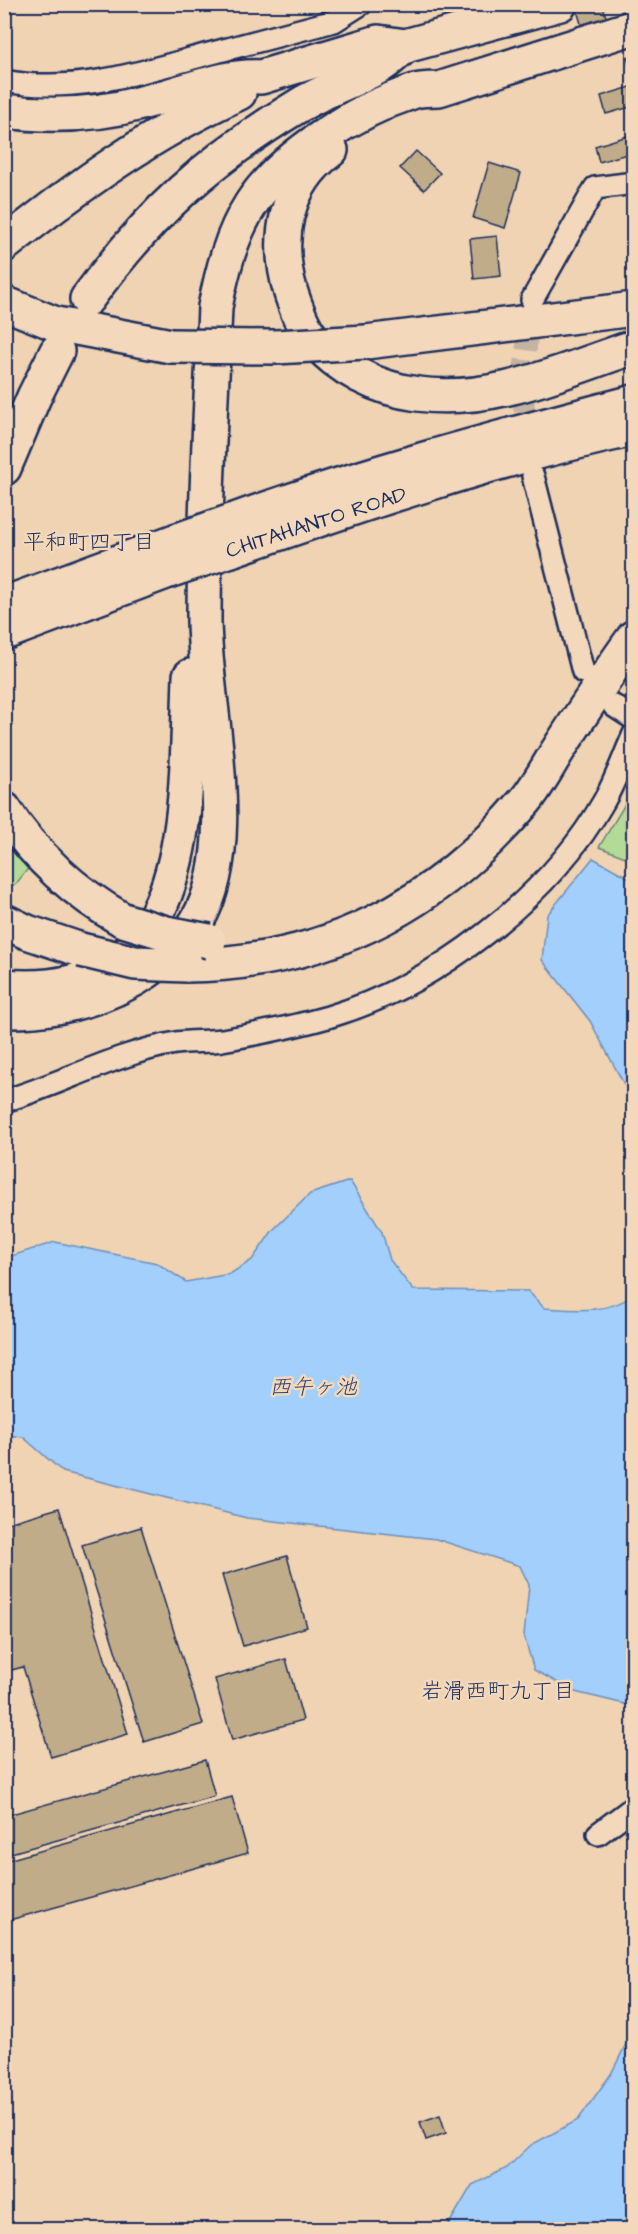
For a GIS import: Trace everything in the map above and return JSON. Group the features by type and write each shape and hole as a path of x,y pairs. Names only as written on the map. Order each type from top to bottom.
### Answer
{"highway":[{"path":"4,111 32,115 85,113 139,104 242,76 261,77 378,42 405,46 560,4"},
{"path":"633,27 439,89 345,139 319,159 298,187 282,239 284,269 296,309 310,336 336,361 364,378 399,390 447,396 515,387 633,347"},
{"path":"87,299 136,234 195,177 268,124 335,86 382,65 405,46"},
{"path":"4,245 125,155 173,125 248,88 261,77"},
{"path":"4,1011 48,1009 86,1001 127,983 177,949 197,920 209,893 217,859 219,824 218,779 204,622 222,524 215,308 223,266 251,204 273,177 301,153 332,132 413,91 439,89"},
{"path":"4,303 56,324 171,346 275,348 366,342 633,309"},
{"path":"4,468 34,397 57,351"},
{"name":"CHITAHANTO ROAD","path":"4,633 175,555 222,524 310,493 449,451 633,402"},
{"name":"CHITAHANTO ROAD","path":"222,524 359,506 501,464 633,429"},
{"path":"4,986 51,987 71,983 108,968 128,953 153,920 171,879 179,852 186,783 199,517 222,524"},
{"name":"CHITAHANTO ROAD","path":"4,604 175,555"},
{"path":"4,921 27,932 81,950 135,963 186,965 267,959 324,944 404,908 448,876 489,839 527,799 633,637"},
{"path":"4,809 26,841 61,878 123,920 166,933 209,941 259,941 298,934 341,921 448,876"}],"street":[{"path":"4,81 28,86 74,86 130,76 334,21 361,4"},
{"path":"532,300 595,188 633,183"},
{"path":"533,476 583,672"},
{"path":"614,706 633,719"},
{"path":"4,1101 131,1055 176,1043 219,1040 282,1029 330,1016 404,987 495,928 564,861 605,801 633,734"},
{"path":"598,1834 633,1807"}],"green space":[{"path":"633,791 633,860 599,847"},
{"path":"4,810 31,865 16,884 5,889"}],"water":[{"path":"593,858 633,880 633,1101 590,1021 542,960 547,915"},
{"name":"西午ヶ池","path":"350,1181 382,1232 390,1260 413,1290 528,1291 544,1308 579,1310 613,1305 633,1295 633,1706 575,1692 534,1670 524,1636 529,1585 520,1566 436,1539 247,1518 63,1472 23,1437 5,1435 5,1258 55,1242 157,1263 186,1282 230,1274 252,1260 273,1230 310,1194"},
{"path":"633,2030 633,2229 446,2229 472,2185 507,2168 531,2145 578,2120 611,2074"}],"building":[{"path":"575,4 602,4 615,45 590,53"},
{"path":"634,55 634,79 627,57"},
{"path":"634,86 634,106 606,114 601,96"},
{"path":"634,134 634,152 599,162 595,146"},
{"path":"416,151 440,173 424,190 400,168"},
{"path":"489,163 521,173 505,228 473,218"},
{"path":"497,236 501,276 474,279 470,239"},
{"path":"59,1508 128,1734 51,1757 23,1667 4,1672 4,1524"},
{"path":"141,1527 203,1724 144,1742 82,1545"},
{"path":"287,1556 307,1627 243,1646 222,1575"},
{"path":"286,1659 303,1720 232,1740 215,1679"},
{"path":"205,1760 215,1796 4,1855 4,1816"},
{"path":"232,1797 248,1853 6,1921 4,1861"},
{"path":"440,2115 446,2133 426,2140 420,2122"}],"tunnel":[{"path":"524,443 524,366 531,310"}],"district":[{"name":"平和町四丁目","path":"89,541"},
{"name":"岩滑西町九丁目","path":"498,1690"}]}
